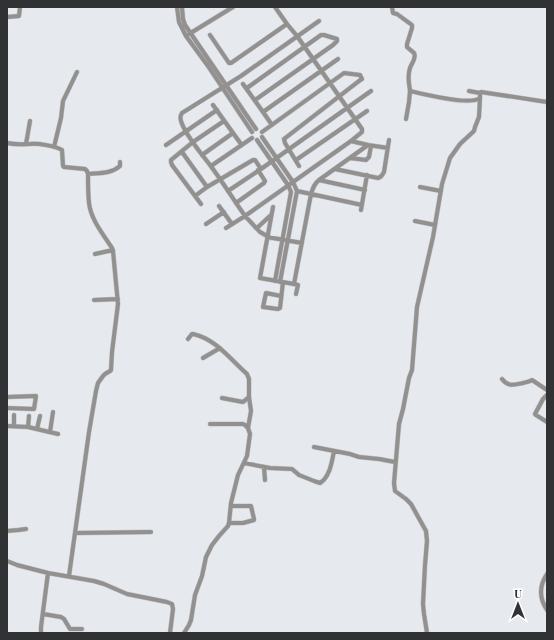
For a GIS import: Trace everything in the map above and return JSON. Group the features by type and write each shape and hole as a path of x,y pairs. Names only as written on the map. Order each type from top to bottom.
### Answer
{"street":[{"path":"7,17 19,16 20,7"},
{"path":"177,7 179,22 186,36 256,129 262,132"},
{"path":"182,7 185,25 252,132 252,138"},
{"path":"186,36 233,7"},
{"path":"226,228 362,132 362,129 356,119 275,7"},
{"path":"392,7 393,13 412,25 407,47 414,53 415,58 410,68 408,78 410,91 406,119"},
{"path":"302,243 268,237 260,232 245,216 180,120 182,113 241,76 319,21"},
{"path":"210,34 229,62 231,62 287,24"},
{"path":"247,88 321,35 337,39 337,42 333,45 255,100"},
{"path":"263,112 338,59"},
{"path":"54,147 61,118 63,101 77,72"},
{"path":"262,132 344,73 360,75 362,79 360,81 284,139 299,166"},
{"path":"243,84 272,125"},
{"path":"228,191 371,91"},
{"path":"410,91 460,101 477,100 480,98"},
{"path":"469,91 547,102"},
{"path":"427,633 423,604 427,535 411,504 394,489 395,462 399,424 404,409 412,367 417,302 435,225 442,184 450,158 460,144 474,131 479,117 480,92"},
{"path":"213,105 241,144"},
{"path":"166,145 216,110"},
{"path":"296,160 367,111"},
{"path":"26,144 30,121"},
{"path":"201,204 171,160 224,121"},
{"path":"252,132 256,129"},
{"path":"262,132 262,137 273,160"},
{"path":"202,154 233,133"},
{"path":"257,140 262,137"},
{"path":"252,138 257,140 297,191 362,208 367,175"},
{"path":"211,166 241,144 252,138"},
{"path":"335,168 378,178 382,176 389,140"},
{"path":"351,141 369,146 388,148"},
{"path":"7,143 20,145 33,144 54,147 62,150 64,167 85,169 87,171 91,210 96,222 113,250 118,308 111,370 102,376 96,391 69,576"},
{"path":"294,284 311,194 315,184 335,168 369,146"},
{"path":"350,158 366,160 368,157 369,146"},
{"path":"182,152 206,188"},
{"path":"196,196 220,179 252,160 255,160 265,182 236,203"},
{"path":"88,174 112,171 120,166 120,162"},
{"path":"319,180 365,190"},
{"path":"275,281 291,192 290,183"},
{"path":"420,188 441,191"},
{"path":"281,296 266,293 263,307 280,308 288,240 297,191"},
{"path":"219,206 232,224"},
{"path":"273,206 260,278 298,285 296,294"},
{"path":"206,224 224,212"},
{"path":"257,228 271,215"},
{"path":"415,221 435,225"},
{"path":"95,254 113,250"},
{"path":"94,300 118,299"},
{"path":"184,633 192,620 195,595 202,576 206,557 218,536 229,524 237,479 247,456 250,434 248,428 251,411 249,376 220,348 205,338 192,334 188,339"},
{"path":"203,358 220,348"},
{"path":"502,379 504,382 511,385 532,380 547,390"},
{"path":"547,395 543,399 535,414 547,422"},
{"path":"7,397 36,396 34,409 7,408"},
{"path":"222,398 243,402 249,397"},
{"path":"50,432 53,412"},
{"path":"14,415 14,426"},
{"path":"28,427 29,416"},
{"path":"37,429 40,416"},
{"path":"210,424 242,424 248,428"},
{"path":"7,426 28,427 58,434"},
{"path":"314,447 359,457 395,462"},
{"path":"244,463 278,469 292,468 299,475 320,483 328,475 334,451"},
{"path":"264,467 265,480"},
{"path":"229,524 243,523 254,519 250,506 231,506"},
{"path":"7,531 26,529"},
{"path":"76,533 151,532"},
{"path":"7,561 48,573 100,582 127,594 170,603 173,606 173,609 170,633"},
{"path":"41,633 48,573"},
{"path":"547,574 541,587 541,596 543,604 547,610"},
{"path":"43,614 60,617 64,619 70,628 82,630"}]}
